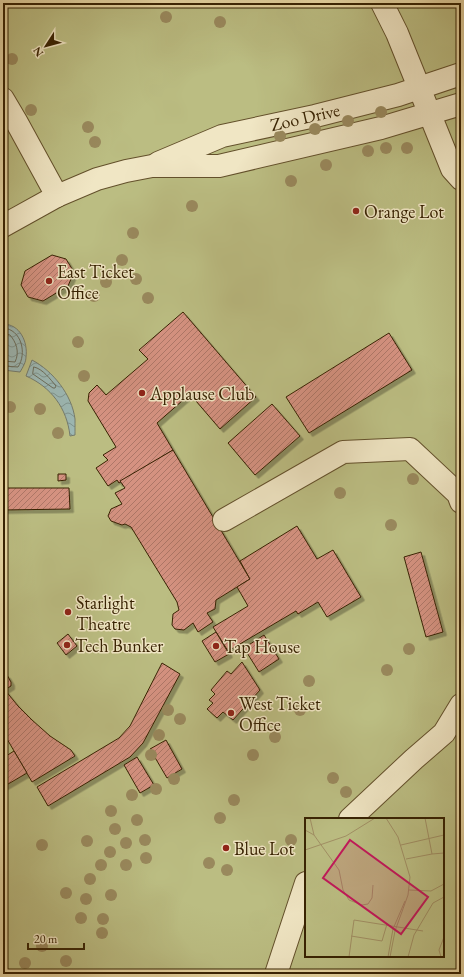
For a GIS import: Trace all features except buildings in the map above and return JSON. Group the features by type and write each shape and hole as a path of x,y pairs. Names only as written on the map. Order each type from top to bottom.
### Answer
{"street":[{"path":"382,3 397,33 452,168 461,179"},
{"name":"Zoo Drive","path":"152,166 209,140 222,136 315,116 398,95 461,74"},
{"path":"3,99 57,196"},
{"name":"Zoo Drive","path":"3,226 57,196 97,179 126,171 152,166 219,166 366,131 461,104"},
{"path":"224,520 343,452 410,449 458,494 461,502"},
{"path":"351,818 408,764 444,734 461,705"},
{"path":"276,974 305,886"}],"green space":[{"path":"3,3 461,3 461,974 3,974"}],"water":[{"path":"3,324 14,327 18,330 24,340 26,346 26,359 20,372 3,370"},
{"path":"32,360 47,370 66,393 75,419 75,435 70,436 65,416 50,392 26,376"}],"place":[{"name":"Orange Lot","path":"356,211"},
{"name":"East Ticket Office","path":"49,281"},
{"name":"Applause Club","path":"142,393"},
{"name":"Starlight Theatre","path":"68,612"},
{"name":"Tech Bunker","path":"67,645"},
{"name":"Tap House","path":"216,646"},
{"name":"West Ticket Office","path":"231,713"},
{"name":"Blue Lot","path":"226,848"}]}
